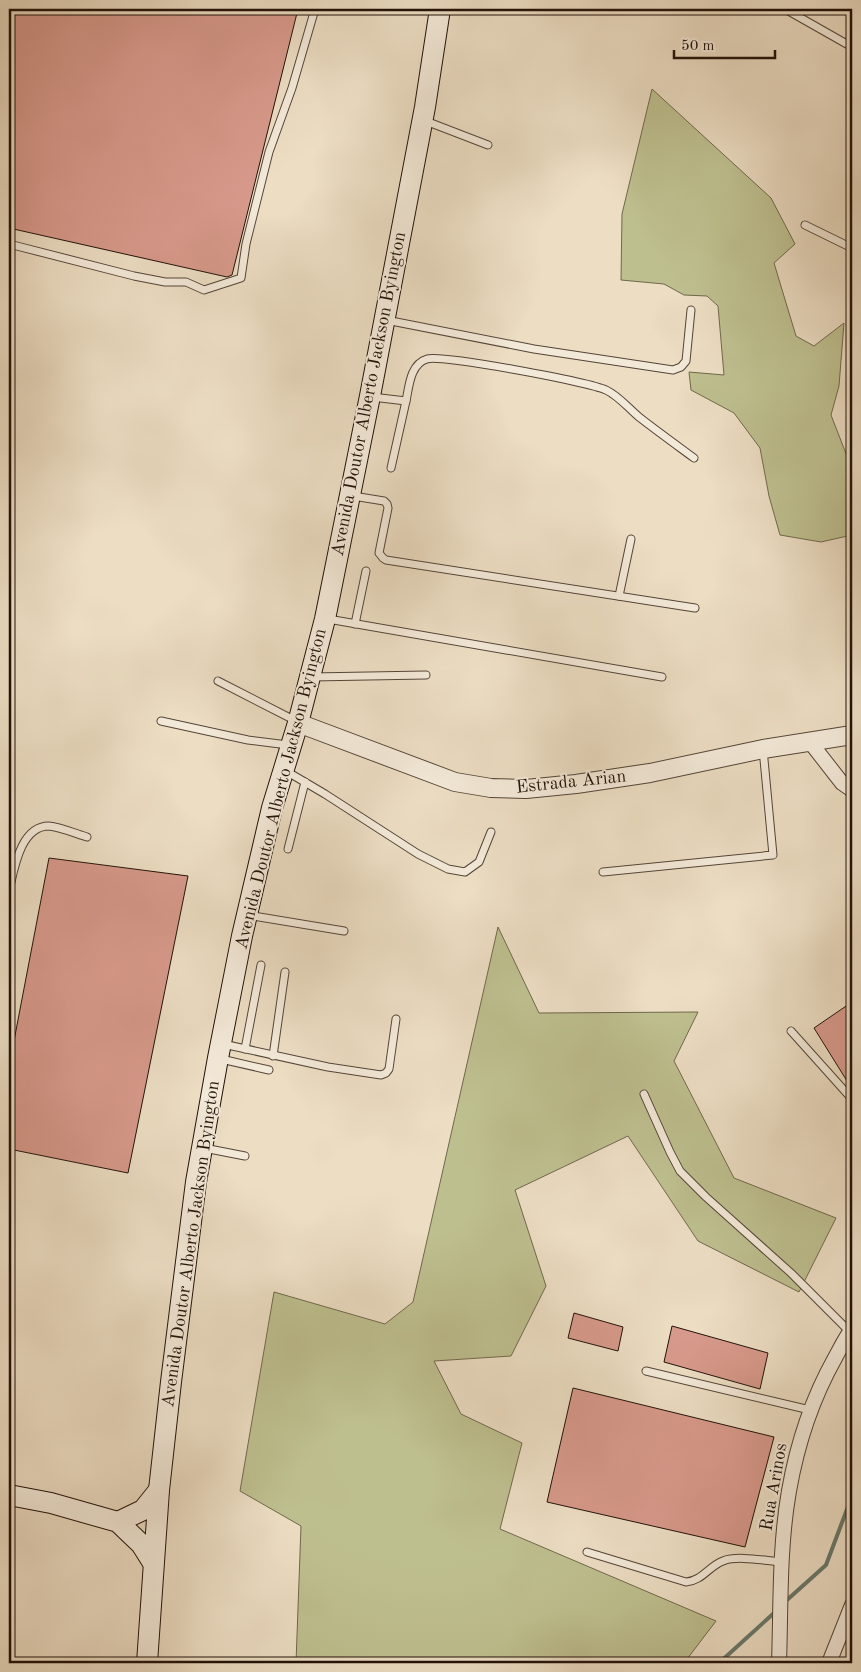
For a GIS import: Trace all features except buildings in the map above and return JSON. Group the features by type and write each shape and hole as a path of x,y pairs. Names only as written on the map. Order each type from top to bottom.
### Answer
{"main road":[{"name":"Avenida Doutor Alberto Jackson Byington","path":"147,1663 158,1490 195,1191 219,1051 247,915 272,808 292,745 325,619 423,120 440,9"},
{"path":"118,1522 142,1510 158,1490"},
{"path":"9,1496 51,1503 118,1522 141,1544 152,1563"}],"street":[{"name":"Estrada Arian","path":"298,723 455,782 491,788 526,789 650,773 763,749 852,735"},
{"path":"810,742 842,783 852,790"},
{"name":"Rua Arinos","path":"779,1663 782,1562 788,1492 810,1410 827,1372 851,1331"},
{"path":"829,1663 852,1605"}],"lane":[{"path":"9,244 134,276 165,282 186,282 204,290 240,278 246,244 270,152 292,88 315,9"},
{"path":"785,9 852,47"},
{"path":"423,120 488,145"},
{"path":"805,225 852,248"},
{"path":"385,320 534,350 673,370 681,367 686,361 691,310"},
{"path":"391,468 410,379 420,363 426,359 434,358 567,380 605,390 615,395 651,426 694,458"},
{"path":"370,396 406,401"},
{"path":"350,496 384,501 387,504 388,508 379,553 386,560 694,608"},
{"path":"618,596 631,539"},
{"path":"355,624 366,571"},
{"path":"325,619 662,677"},
{"path":"310,677 426,675"},
{"path":"218,681 298,723"},
{"path":"161,721 248,740 292,745"},
{"path":"603,872 773,855 763,749"},
{"path":"284,770 418,854 448,869 466,872 479,862 491,832"},
{"path":"288,849 305,782"},
{"path":"9,892 18,855 24,842 33,832 50,826 87,837"},
{"path":"9,863 18,855"},
{"path":"247,915 344,931"},
{"path":"245,1049 261,964"},
{"path":"273,1056 285,972"},
{"path":"219,1051 245,1049 328,1068 383,1075 389,1069 396,1019"},
{"path":"791,1031 852,1099"},
{"path":"219,1051 269,1070"},
{"path":"644,1094 680,1170 706,1197 851,1331"},
{"path":"202,1148 245,1156"},
{"path":"646,1371 810,1410"},
{"path":"587,1552 686,1582 695,1580 718,1563 733,1558 782,1562"}],"green space":[{"path":"652,89 771,198 795,244 774,263 796,336 814,346 844,323 839,386 831,415 852,469 852,535 821,542 780,535 769,496 760,448 734,413 691,390 689,372 724,375 718,306 707,296 684,295 664,284 621,280 622,214"},
{"path":"498,927 539,1013 698,1012 674,1061 734,1178 836,1218 799,1292 698,1241 628,1136 515,1190 546,1286 511,1356 434,1361 461,1414 522,1443 500,1529 716,1621 684,1663 296,1663 301,1526 240,1491 274,1292 385,1324 413,1302"}],"waterway":[{"path":"787,1600 826,1565 852,1496"},
{"path":"719,1663 774,1613"}]}
